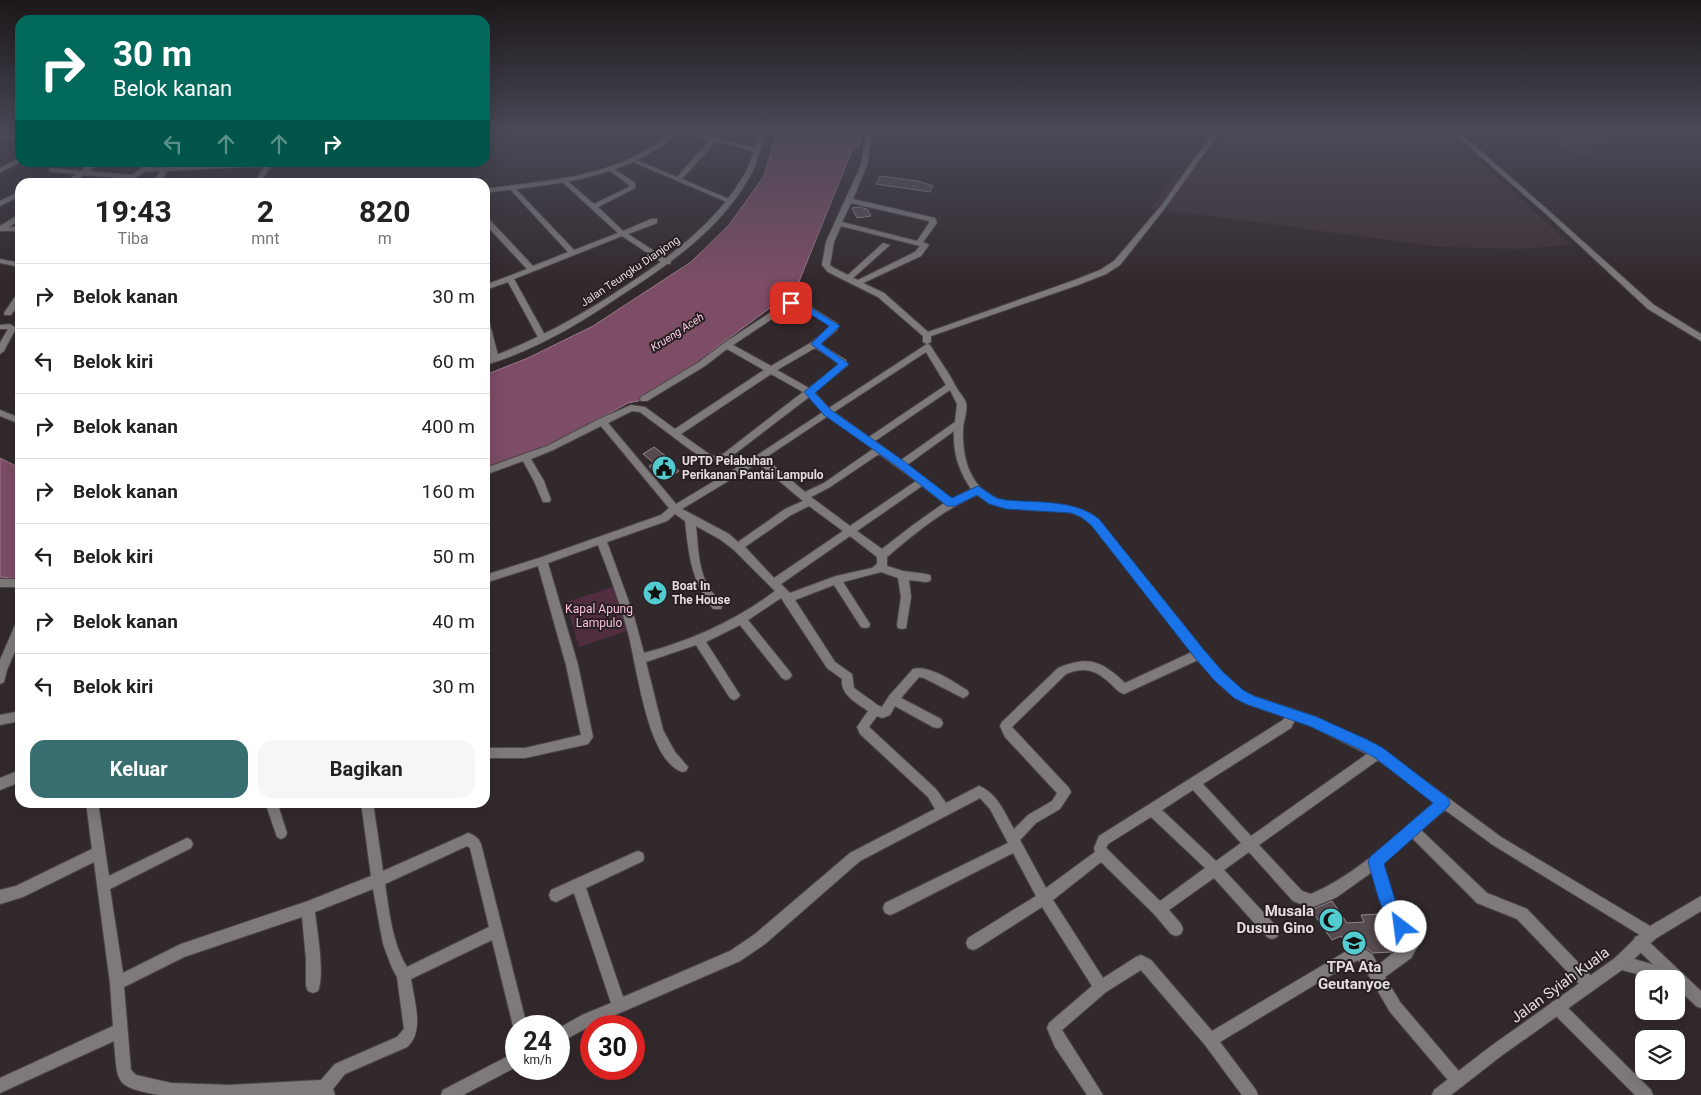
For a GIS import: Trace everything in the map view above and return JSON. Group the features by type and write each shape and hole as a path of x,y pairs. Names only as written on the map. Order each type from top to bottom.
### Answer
{"street":[{"path":"490,190 549,181"},
{"path":"564,181 623,234 667,262"},
{"path":"593,207 632,188 632,184 628,181"},
{"path":"681,181 729,201"},
{"name":"Jalan Teungku Dianjong","path":"490,360 570,325 667,262 701,234 729,201 743,181"},
{"path":"856,181 827,250 826,265 831,270 858,282 882,296 928,335"},
{"path":"928,335 1103,272 1117,263 1182,181"},
{"path":"1512,181 1651,308 1701,338"},
{"path":"511,187 573,253"},
{"path":"0,204 15,196"},
{"path":"848,200 932,220 933,223 919,243"},
{"path":"0,229 15,219"},
{"path":"490,286 654,221"},
{"path":"838,222 925,245 918,254 858,282"},
{"path":"490,225 533,270"},
{"path":"0,229 15,229"},
{"path":"849,278 886,245"},
{"path":"0,261 15,263"},
{"path":"510,279 542,337"},
{"path":"644,399 702,364 727,345 794,302 835,326 816,344 770,371 675,433"},
{"path":"8,313 15,303"},
{"path":"0,327 12,327 0,350"},
{"path":"928,335 927,347 952,385 963,408 959,423 960,452 967,477 978,490 993,502 1072,509 1085,514 1095,522 1192,657 1219,676 1238,694 1290,719 1312,721 1378,753 1440,807 1519,855 1645,938 1671,970"},
{"path":"490,340 495,359"},
{"path":"490,470 526,458 624,411 638,408 711,459 725,457 844,364 816,344"},
{"path":"727,345 809,392 828,412 901,464 951,503"},
{"path":"490,577 602,541 664,518 675,509 759,458 927,347"},
{"path":"869,441 952,385"},
{"path":"0,413 15,419"},
{"path":"602,422 675,509 690,519 726,537 781,592 831,665 848,677 847,685 850,691 875,710 886,711 893,699 917,672 926,673 962,693"},
{"path":"901,464 959,423"},
{"path":"738,547 880,449"},
{"path":"526,458 539,481 546,500"},
{"path":"759,458 808,499 882,555"},
{"path":"641,659 670,651 698,640 765,606 850,531 923,481"},
{"path":"882,555 913,529 951,503 978,490"},
{"path":"690,519 695,568 704,592 716,606"},
{"path":"602,541 623,598 641,659 646,694 658,734 671,757 682,767"},
{"path":"880,568 882,566 882,555"},
{"path":"490,753 525,753 584,740 587,737 572,665 542,561"},
{"path":"781,592 880,568 903,575 926,578"},
{"path":"902,624 906,597 903,575"},
{"path":"836,580 864,624"},
{"path":"0,583 15,583"},
{"path":"742,619 786,675"},
{"path":"0,679 0,670 15,637"},
{"path":"698,640 734,695"},
{"path":"890,908 1015,842 1032,819 1056,805 1065,792 1009,733 1006,726 1062,671 1085,664 1098,667 1124,689 1192,657"},
{"path":"893,699 937,722"},
{"path":"875,710 863,727 864,730 932,793 943,810"},
{"path":"0,720 15,717"},
{"path":"1176,928 1102,854 1100,848 1103,840 1194,783 1290,719"},
{"path":"1159,909 1378,753"},
{"path":"0,784 15,778"},
{"path":"1194,783 1298,896 1309,901 1321,898 1332,892 1376,862 1440,807"},
{"path":"570,1030 587,1020 724,962 740,953 855,857 977,792 981,792 994,805 1044,898 1101,987"},
{"path":"93,808 117,983 124,1073 132,1082 171,1090 259,1093 311,1087 326,1092 340,1069 402,1042 408,1037 411,1030 404,975 395,963 378,880 368,808"},
{"path":"274,808 280,833"},
{"path":"1152,809 1214,868 1272,932"},
{"path":"1412,830 1482,898 1522,914 1589,984"},
{"path":"117,983 180,952 308,908 378,880 468,839 472,840 475,844 517,1015"},
{"path":"104,885 187,844"},
{"path":"0,897 18,892 100,852"},
{"path":"973,943 1044,898 1102,854"},
{"path":"556,895 638,858"},
{"path":"1376,862 1389,906 1410,947 1406,953 1377,975"},
{"path":"578,885 619,1006"},
{"name":"Jalan Syiah Kuala","path":"1439,1095 1620,963 1645,938 1701,903"},
{"path":"308,908 313,959 313,986"},
{"path":"404,975 495,931"},
{"path":"1210,1040 1350,957 1363,954 1395,1007 1458,1081"},
{"path":"1096,1095 1054,1030 1056,1024 1101,987 1141,962 1146,965 1210,1040 1251,1095"},
{"path":"1620,963 1650,970"},
{"path":"1685,986 1701,1001"},
{"path":"1557,1008 1646,1095"},
{"path":"0,1086 120,1031"},
{"path":"448,1095 505,1065"}],"shaded area":[{"path":"1171,181 1502,181 1571,245 1517,249 1440,247 1151,208"}],"green space":[{"name":"Kapal Apung Lampulo","path":"616,586 632,629 579,647 566,602"}],"water":[{"name":"Krueng Aceh","path":"760,181 840,181 796,289 710,352 710,357 638,401 628,403 538,451 490,468 490,373 528,358 593,326 691,262 729,225"},
{"path":"0,458 15,466 15,578 0,577"}],"building":[{"path":"877,181 918,181 933,186 930,192 876,184"},
{"path":"852,208 867,209 871,216 857,218"},
{"name":"UPTD Pelabuhan Perikanan Pantai Lampulo","path":"654,447 676,464 673,466 679,471 665,480 649,466 654,463 643,454"},
{"path":"1332,901 1347,923 1364,922 1361,915 1379,914 1381,921 1387,920 1400,945 1392,952 1373,953 1361,944 1350,948 1341,936 1332,940 1311,910"}],"place":[{"name":"UPTD Pelabuhan Perikanan Pantai Lampulo","path":"664,468"},
{"name":"Boat In The House","path":"655,593"},
{"name":"Musala Dusun Gino","path":"1331,920"},
{"name":"TPA Ata Geutanyoe","path":"1354,943"}],"route":[{"path":"791,303 797,302 835,326 816,344 844,364 809,392 828,412 901,464 951,503 978,490 993,502 1072,509 1085,514 1095,522 1200,654 1238,694 1250,700 1312,721 1363,744 1378,753 1443,803 1376,862 1389,906 1401,927"}]}
